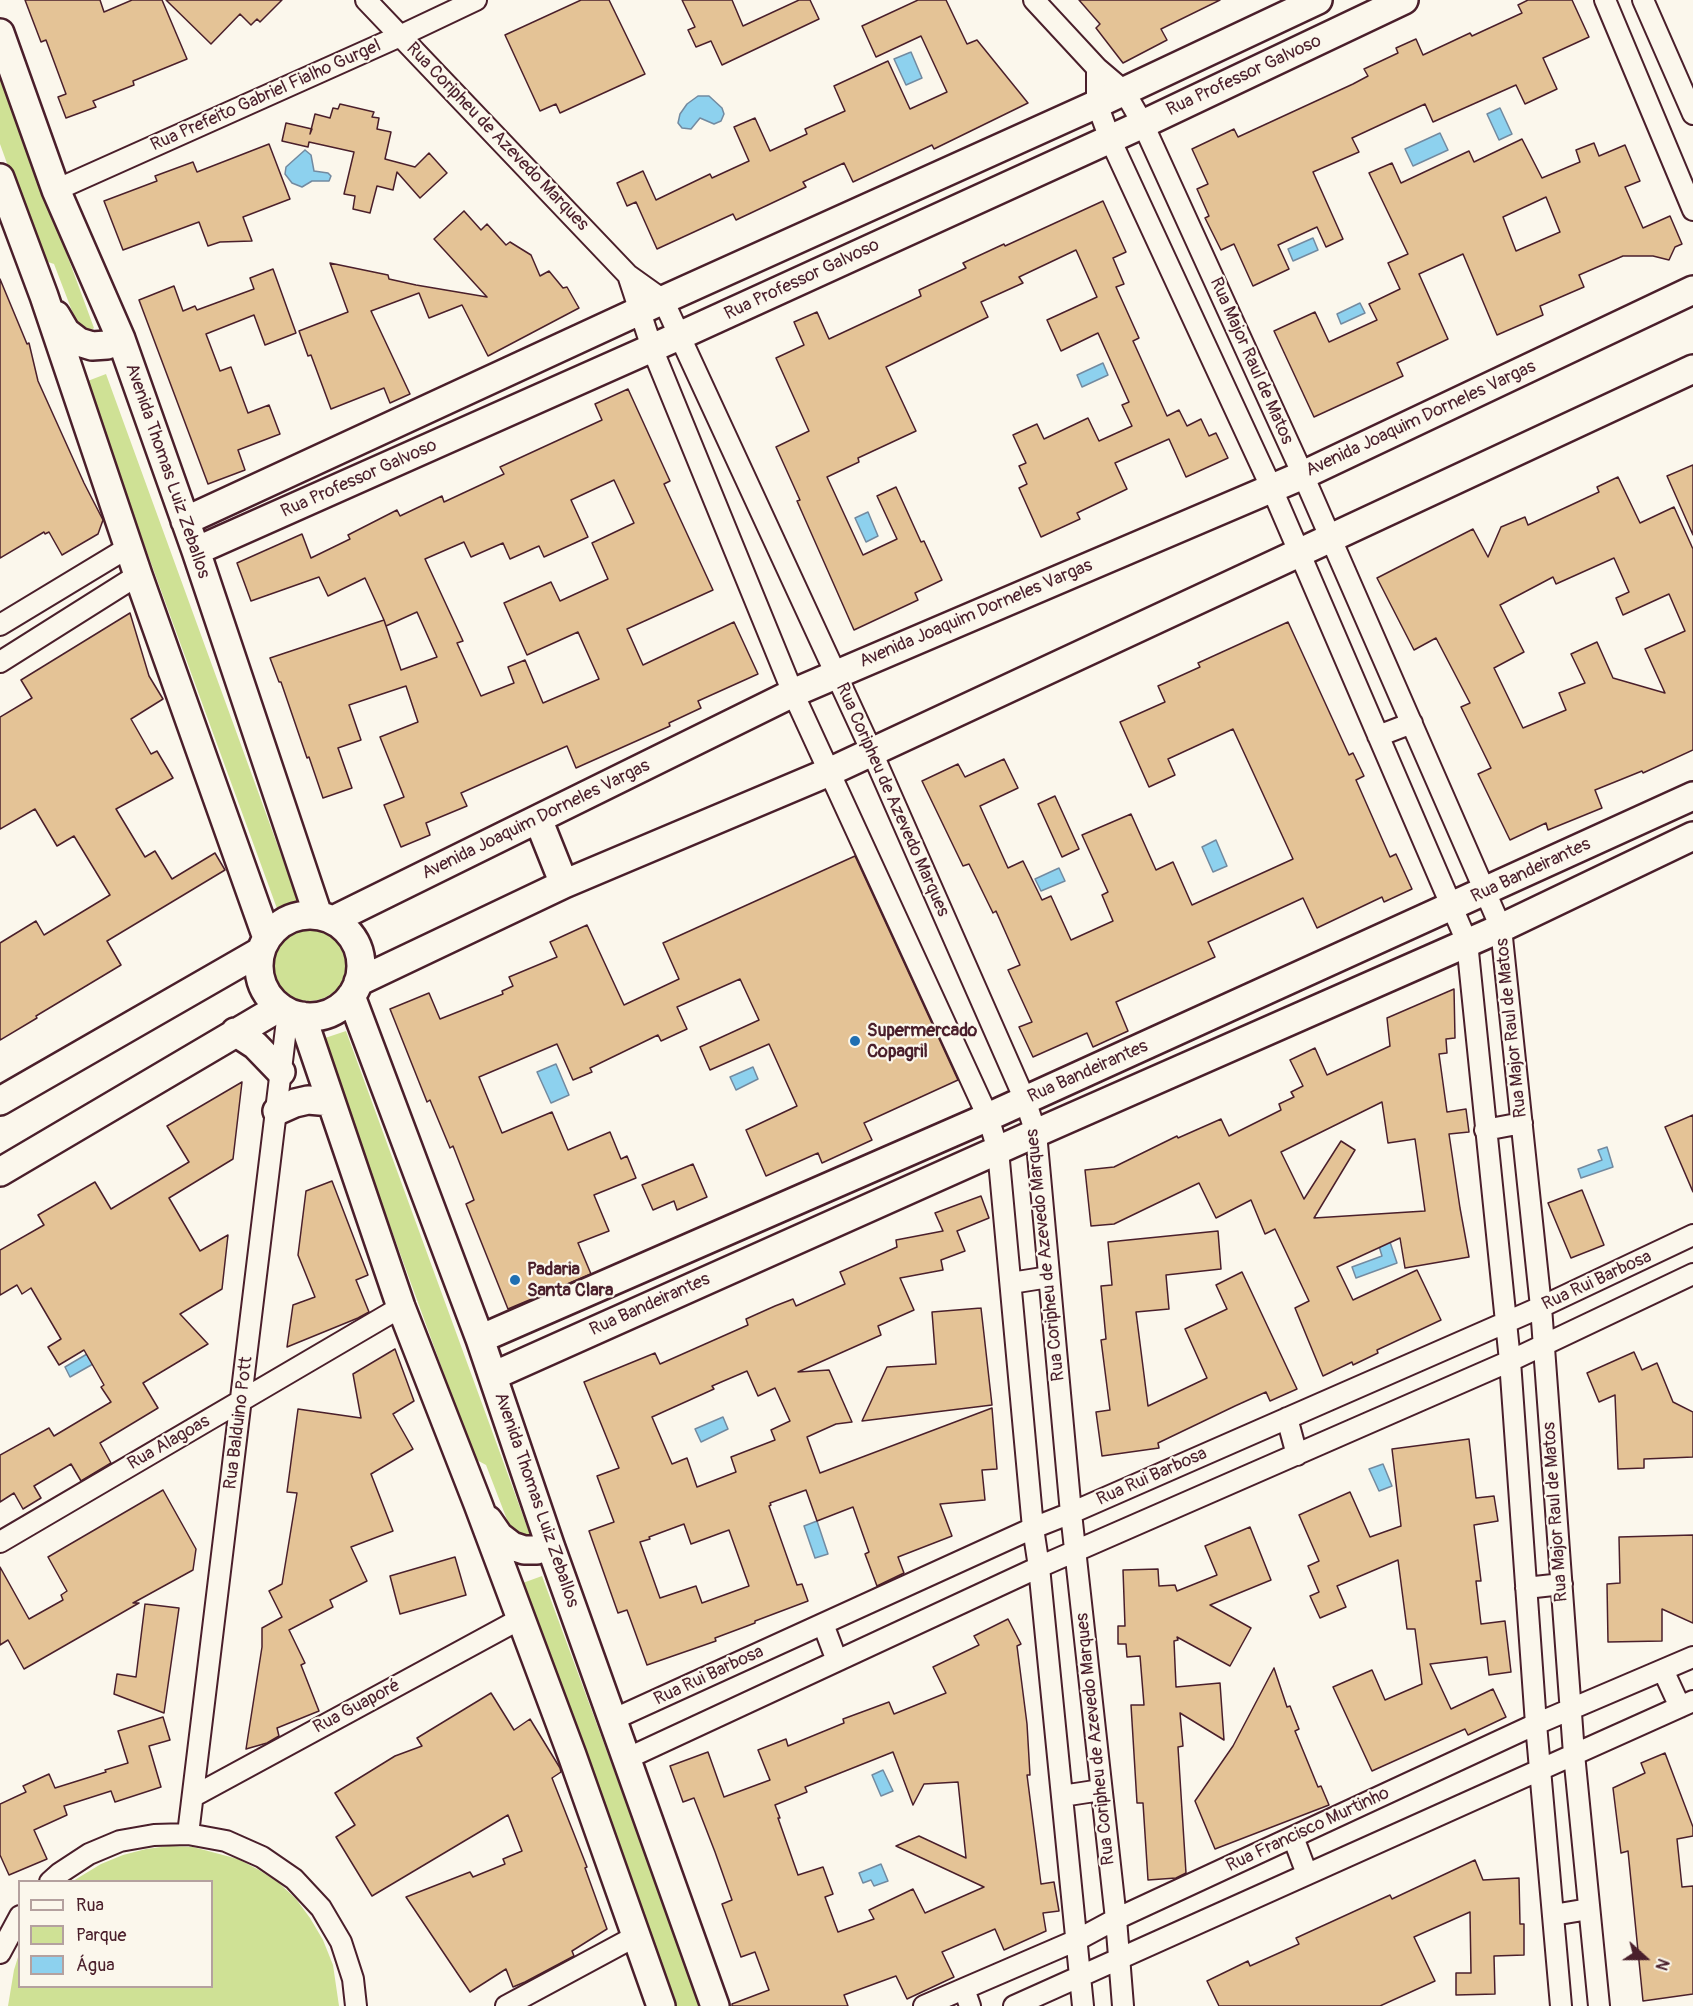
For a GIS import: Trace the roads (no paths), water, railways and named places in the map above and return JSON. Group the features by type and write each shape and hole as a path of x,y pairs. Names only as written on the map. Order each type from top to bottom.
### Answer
{"street":[{"name":"Rua Coripheu de Azevedo Marques","path":"366,0 628,275 651,306 679,336 871,750 1025,1100 1036,1132 1071,1513 1116,1919 1123,2006"},
{"name":"Rua Prefeito Gabriel Fialho Gurgel","path":"56,190 476,0"},
{"name":"Rua Major Raul de Matos","path":"1034,0 1097,68 1124,91 1143,124 1304,476 1501,928 1541,1307 1574,1754 1599,2006"},
{"name":"Rua Professor Galvoso","path":"186,521 651,306 1097,104 1318,0"},
{"path":"1605,0 1693,210"},
{"path":"1643,0 1693,114"},
{"name":"Rua Professor Galvoso","path":"196,551 679,336 1143,124 1389,3"},
{"path":"1250,32 1267,65"},
{"name":"Avenida Thomas Luiz Zeballos","path":"0,33 56,190 121,339 325,917 348,931 358,948 361,966 355,989 480,1339 612,1720 716,2006"},
{"name":"Rua Major Raul de Matos","path":"1097,68 1097,104 1110,139 1272,489 1467,942 1504,1323 1510,1361 1536,1724 1561,2006"},
{"path":"0,178 6,215 44,296 66,332 79,342 92,346 107,345 121,339"},
{"path":"871,206 886,241"},
{"name":"Avenida Joaquim Dorneles Vargas","path":"0,1101 264,944 273,930 286,920 302,915 325,917 538,819 793,693 1304,476 1693,290"},
{"path":"44,296 264,944 259,967 262,983 270,997 290,1012 315,1017 333,1012 355,989 564,884 829,772 871,750 1693,369"},
{"name":"Rua Coripheu de Azevedo Marques","path":"651,306 652,348 793,693 988,1117 998,1150 1033,1528 1039,1567 1083,2006"},
{"path":"429,409 443,441"},
{"path":"0,625 129,547"},
{"path":"0,662 138,575"},
{"path":"1378,736 1412,723"},
{"path":"1687,799 1693,829"},
{"name":"Rua Bandeirantes","path":"480,1339 988,1117 1687,799"},
{"path":"538,819 564,884"},
{"name":"Rua Bandeirantes","path":"493,1376 1036,1132 1501,928 1693,836"},
{"path":"1264,992 1279,1025"},
{"path":"0,1172 235,1032 290,1012"},
{"path":"290,1012 331,1102 401,1306 572,1755 661,2006"},
{"name":"Rua Balduino Pott","path":"188,1834 290,1012"},
{"path":"235,1032 255,1045 281,1072"},
{"path":"1176,1032 1189,1065"},
{"path":"277,1111 308,1100 331,1102"},
{"path":"1485,1130 1522,1123"},
{"path":"896,1157 910,1189"},
{"path":"792,1203 806,1236"},
{"name":"Rua Rui Barbosa","path":"612,1720 1033,1528 1541,1307 1693,1235"},
{"name":"Rua Rui Barbosa","path":"626,1759 1039,1567 1510,1361 1693,1274"},
{"path":"1011,1283 1049,1277"},
{"path":"565,1302 580,1336"},
{"name":"Rua Alagoas","path":"0,1542 401,1306"},
{"path":"1287,1418 1297,1455"},
{"path":"478,1504 499,1536 512,1546 524,1550 537,1550 550,1545"},
{"path":"1526,1588 1562,1584"},
{"name":"Rua Guaporé","path":"194,1796 520,1619"},
{"path":"823,1624 837,1661"},
{"name":"Rua Francisco Murtinho","path":"924,2006 967,1997 1116,1919 1536,1724 1693,1657"},
{"path":"1014,2006 1687,1704 1663,1670"},
{"path":"1062,1796 1101,1790"},
{"path":"51,1880 88,1854 120,1841 154,1835 188,1834 226,1841 262,1857 294,1879 321,1908 340,1942 353,1979 356,2006"},
{"path":"1293,1837 1307,1874"},
{"path":"1553,1915 1589,1909"},
{"path":"0,1953 11,1918"},
{"path":"506,2006 636,1936"}],"water":[{"path":"911,52 922,78 906,85 894,59"},
{"path":"698,96 709,96 722,108 724,114 721,121 714,124 700,118 691,129 682,128 678,123 680,114 687,104"},
{"path":"1500,108 1512,134 1499,140 1487,114"},
{"path":"1440,133 1448,150 1413,166 1405,149"},
{"path":"305,150 311,155 314,171 328,173 331,176 329,181 312,181 302,187 292,183 285,174 286,167"},
{"path":"1313,238 1318,250 1293,261 1288,249"},
{"path":"1360,303 1365,313 1341,324 1337,314"},
{"path":"1103,363 1108,375 1082,387 1077,375"},
{"path":"868,512 878,536 866,542 855,518"},
{"path":"1216,840 1227,866 1213,872 1202,847"},
{"path":"1059,868 1065,881 1041,891 1035,879"},
{"path":"556,1064 569,1095 551,1103 537,1072"},
{"path":"753,1067 758,1079 736,1090 730,1077"},
{"path":"1607,1147 1613,1167 1581,1178 1578,1169 1602,1160 1598,1150"},
{"path":"1389,1239 1397,1263 1356,1278 1352,1267 1382,1256 1378,1243"},
{"path":"87,1354 93,1364 70,1377 65,1367"},
{"path":"723,1417 728,1429 701,1442 695,1429"},
{"path":"1383,1464 1392,1486 1379,1491 1369,1469"},
{"path":"817,1521 828,1554 815,1558 804,1526"},
{"path":"883,1770 893,1791 881,1796 872,1775"},
{"path":"881,1864 888,1881 874,1886 871,1880 863,1883 859,1873"}],"place":[{"name":"Supermercado Copagril","path":"855,1041"},
{"name":"Padaria Santa Clara","path":"515,1280"}]}
